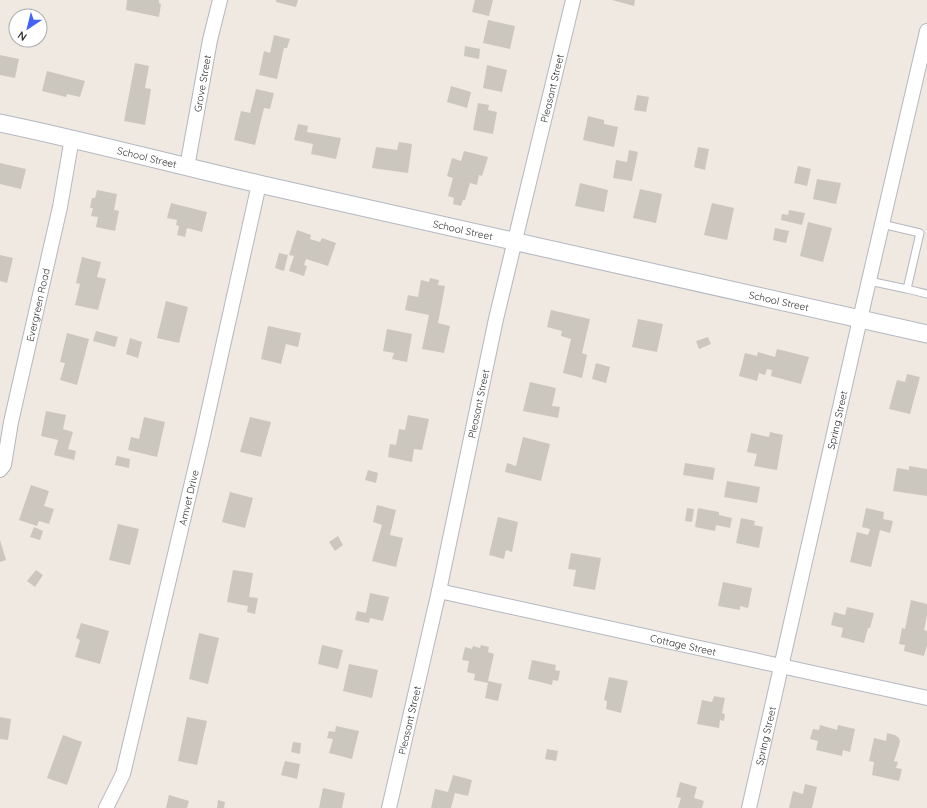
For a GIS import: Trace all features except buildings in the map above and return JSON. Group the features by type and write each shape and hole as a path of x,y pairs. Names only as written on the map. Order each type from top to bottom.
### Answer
{"street":[{"name":"Grove Street","path":"187,167 210,40 220,0"},
{"name":"Pleasant Street","path":"389,808 439,591 496,319 573,0"},
{"name":"Spring Street","path":"749,808 927,31"},
{"name":"School Street","path":"0,123 72,138 259,184 927,334"},
{"name":"Evergreen Road","path":"0,470 4,465 11,422 60,208 72,138"},
{"name":"Amvet Drive","path":"106,808 123,774 202,440 259,184"},
{"name":"Cottage Street","path":"439,591 927,698"}],"lane":[{"path":"882,224 920,233 907,289"},
{"path":"869,281 927,294"}]}
